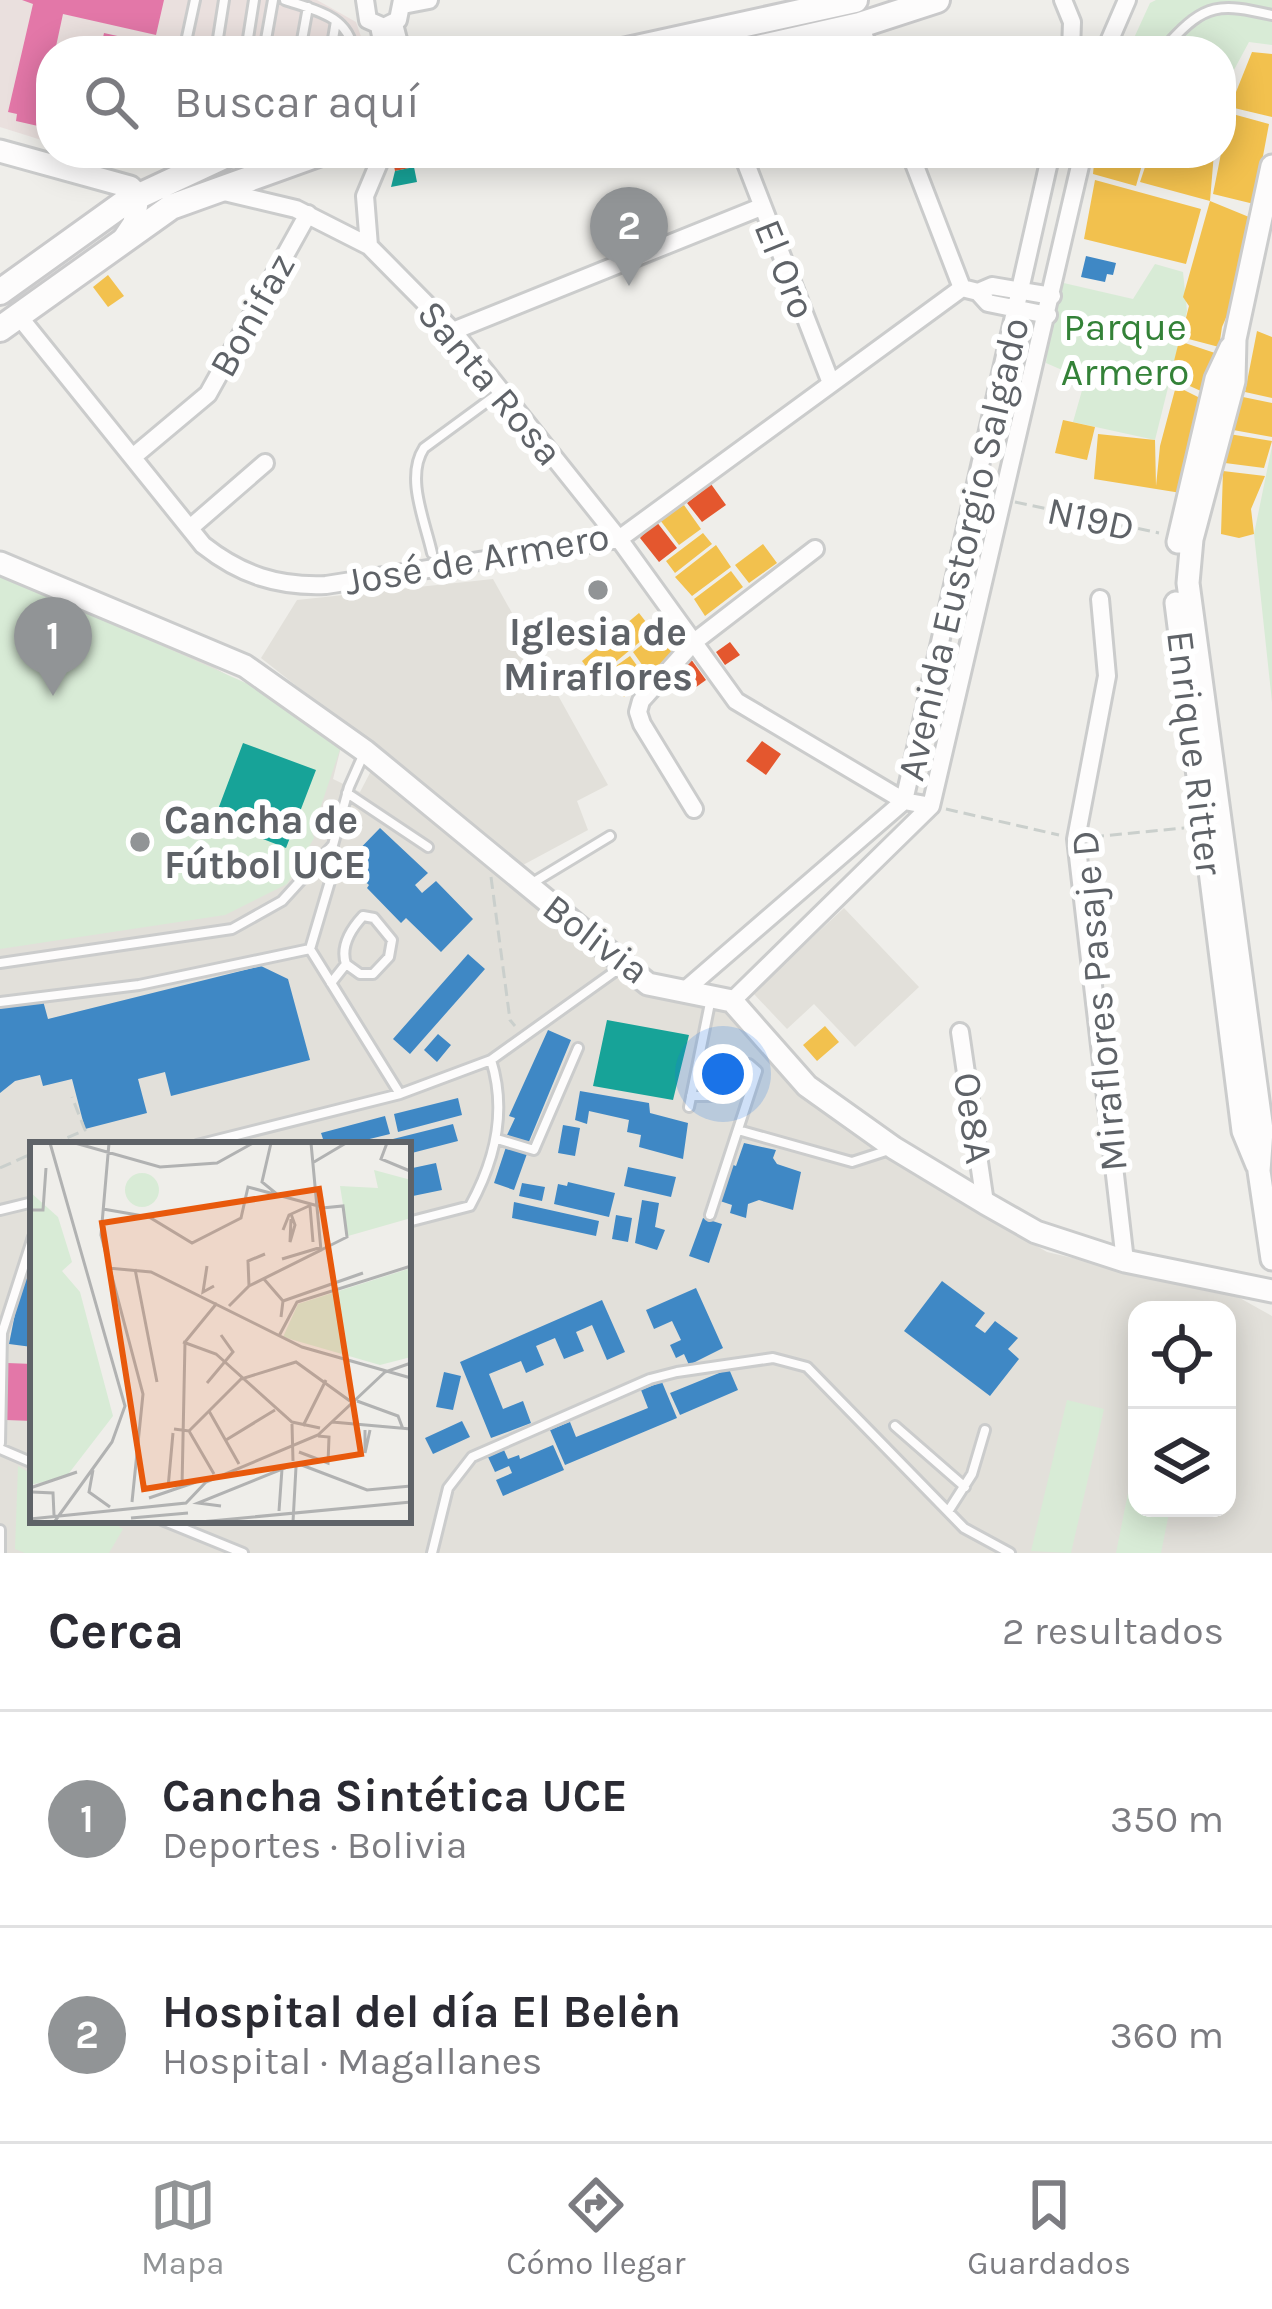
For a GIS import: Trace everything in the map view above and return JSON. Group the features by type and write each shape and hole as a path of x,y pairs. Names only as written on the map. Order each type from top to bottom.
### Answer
{"main road":[{"path":"712,36 937,0"},
{"path":"787,36 857,12"},
{"path":"0,292 138,195 198,168"},
{"path":"9,321 171,207 277,168"}],"street":[{"path":"386,36 387,25 401,15 402,2 429,0"},
{"path":"1063,0 1072,22 1072,36"},
{"path":"1111,36 1127,0"},
{"path":"363,1 368,20 387,25 393,36"},
{"path":"0,151 36,161"},
{"name":"Enrique Ritter","path":"1259,1171 1243,1131 1174,589 1178,538 1216,379 1234,339 1272,166"},
{"path":"60,168 130,188 138,195 134,223 124,238"},
{"path":"369,246 365,196 376,168"},
{"name":"El Oro","path":"747,168 831,383"},
{"path":"917,168 970,290 992,286 1020,300 1050,305"},
{"name":"Avenida Eustorgio Salgado","path":"684,992 904,801 1048,168"},
{"name":"Avenida Eustorgio Salgado","path":"721,999 932,806 1080,168"},
{"name":"Santa Rosa","path":"213,190 308,214 369,246 453,331 619,539 736,701 904,801 932,806"},
{"path":"453,331 760,207"},
{"name":"Bonifaz","path":"134,456 208,394 308,214"},
{"name":"José de Armero","path":"9,321 224,562 288,586 619,539 831,383 970,290"},
{"name":"Enrique Ritter","path":"1234,339 1234,381 1192,539 1188,583 1262,1130 1259,1171 1272,1259"},
{"path":"190,528 265,463"},
{"path":"694,809 638,712 641,701 694,642 815,549"},
{"name":"Bolivia","path":"0,563 245,666 364,752 648,984 721,999"},
{"name":"Miraflores Pasaje D","path":"1100,599 1107,676 1076,839 1125,1262"},
{"path":"721,999 807,1086 893,1148 1036,1232 1125,1262 1272,1291"},
{"name":"Oe8A","path":"960,1032 985,1203"}],"lane":[{"path":"187,36 195,0"},
{"path":"218,36 224,0"},
{"path":"248,36 254,0"},
{"path":"267,36 273,0"},
{"path":"285,0 336,20 349,36"},
{"path":"1176,36 1194,16 1244,0"},
{"path":"1232,6 1272,15"},
{"path":"303,36 308,7"},
{"path":"333,36 336,20"},
{"path":"432,553 415,476 416,459 501,391"},
{"path":"364,752 333,844 331,878 310,949 400,1094"},
{"path":"347,794 428,848"},
{"path":"527,887 610,836"},
{"path":"0,963 232,929 282,901 333,844"},
{"path":"331,982 346,964 345,945 352,928 364,916 374,918 392,940 389,957 373,974 361,974 346,964"},
{"path":"0,1002 139,985 310,949"},
{"path":"209,1142 400,1094 491,1060 623,965"},
{"path":"689,1107 721,999"},
{"path":"497,1138 534,1150 578,1048"},
{"path":"411,1221 470,1206 497,1138 500,1089 491,1060"},
{"path":"691,1096 716,1096 736,1064 756,1067 755,1084 710,1215"},
{"path":"738,1130 852,1162 893,1148"},
{"path":"0,1210 30,1203"},
{"path":"30,1246 2,1333 0,1442 30,1460"},
{"path":"432,1553 448,1488 472,1456 650,1379 773,1358 807,1367 964,1528 1010,1553"},
{"path":"896,1426 965,1487"},
{"path":"949,1510 965,1487 985,1430"},
{"path":"169,1523 243,1553"},
{"path":"0,1530 0,1553"}],"path":[{"name":"N19D","path":"1004,500 1178,538"},
{"path":"932,806 1076,839 1204,826"},
{"path":"492,863 490,880 510,1020 525,1037"},
{"path":"59,1142 85,1130 72,1097"},
{"path":"0,1168 30,1155"}],"shaded area":[{"path":"0,0 317,0 356,22 361,36 36,36 36,138 0,127"},
{"path":"0,574 210,665 342,743 333,779 360,792 372,769 642,993 725,1009 828,1115 1047,1252 1238,1297 1272,1316 1272,1553 0,1553"},
{"path":"493,579 608,785 577,801 588,830 523,865 261,658 297,600"},
{"path":"844,908 919,987 855,1047 814,1004 787,1029 753,993"}],"green space":[{"path":"1272,0 1272,45 1249,42 1236,66 1236,36 1135,36 1150,3"},
{"name":"Parque Armero","path":"1155,264 1183,272 1187,311 1155,440 1073,422 1085,380 1046,363 1055,281 1133,299"},
{"path":"1272,446 1272,702 1254,534"},
{"path":"0,574 266,692 342,743 314,838 287,884 225,915 0,949"},
{"path":"1067,1400 1104,1409 1071,1553 1031,1551"},
{"path":"18,1466 30,1473 30,1523 113,1523 123,1529 109,1553 15,1549"},
{"path":"1128,1493 1128,1517 1168,1517 1161,1553 1116,1553"}],"building: Viviendas":[{"path":"1252,52 1272,54 1272,117 1236,108 1236,92"},
{"path":"1236,115 1269,124 1254,204 1213,194 1218,168 1236,168"},
{"path":"1094,168 1141,168 1136,186 1093,174"},
{"path":"1145,168 1213,168 1210,201 1140,182"},
{"path":"1095,180 1201,209 1186,264 1084,239"},
{"path":"1210,201 1249,217 1239,288 1219,347 1181,337 1189,306 1183,297"},
{"path":"108,275 124,296 108,307 93,287"},
{"path":"1257,331 1272,337 1272,398 1245,392"},
{"path":"1179,341 1218,354 1203,392 1170,377"},
{"path":"1176,386 1202,399 1181,493 1094,479 1098,434 1155,440 1156,486 1160,446"},
{"path":"1243,397 1272,403 1272,437 1233,430"},
{"path":"1063,420 1095,427 1087,460 1055,453"},
{"path":"1229,434 1272,441 1264,468 1225,463"},
{"path":"1223,471 1265,476 1251,509 1254,534 1239,538 1221,534"},
{"path":"684,505 701,529 679,545 660,520"},
{"path":"703,533 712,544 675,573 666,561"},
{"path":"763,544 777,563 749,583 735,565"},
{"path":"716,545 731,567 692,596 675,577"},
{"path":"731,571 743,587 705,616 694,599"},
{"path":"639,613 653,631 595,679 582,661"},
{"path":"656,633 674,655 650,676 633,652"},
{"path":"630,656 646,678 624,697 606,673"},
{"path":"825,1026 839,1042 817,1061 803,1045"}],"building: Comercios":[{"path":"711,484 726,505 702,522 687,503"},
{"path":"656,521 677,548 659,562 640,538"},
{"path":"730,642 740,655 725,665 716,652"},
{"path":"688,655 706,680 685,695 668,677"},
{"path":"762,741 781,754 766,775 746,761"}],"building: Escuelas":[{"path":"1086,256 1116,263 1113,275 1107,274 1105,282 1081,277"},
{"path":"380,828 428,873 415,885 422,893 436,881 473,919 441,952 406,918 401,923 345,864"},
{"path":"468,954 485,969 410,1054 393,1039"},
{"path":"261,966 288,979 310,1060 171,1096 165,1072 138,1079 147,1113 85,1129 72,1079 43,1086 40,1075 15,1081 0,1093 0,1006 42,997 48,1019"},
{"path":"548,1030 571,1040 528,1144 507,1135 515,1118 509,1116"},
{"path":"438,1034 451,1045 437,1062 424,1050"},
{"path":"580,1091 649,1103 650,1113 688,1123 683,1159 639,1147 641,1135 627,1132 629,1120 589,1111 587,1124 575,1120"},
{"path":"458,1098 462,1115 398,1132 394,1114"},
{"path":"385,1116 390,1134 357,1142 324,1142 321,1133"},
{"path":"453,1124 458,1141 411,1153 411,1142 389,1140"},
{"path":"563,1125 580,1128 575,1156 558,1153"},
{"path":"744,1143 776,1150 777,1164 801,1172 793,1210 759,1200 748,1204 746,1218 730,1213 732,1205 720,1201 728,1163 736,1166"},
{"path":"507,1144 528,1151 514,1190 494,1183"},
{"path":"436,1163 442,1190 411,1196 411,1168"},
{"path":"628,1167 676,1177 671,1197 624,1186"},
{"path":"568,1182 615,1193 609,1217 554,1204 558,1184 567,1186"},
{"path":"522,1183 545,1187 542,1201 519,1196"},
{"path":"642,1200 659,1203 655,1227 665,1230 657,1250 635,1243"},
{"path":"514,1202 599,1221 596,1236 512,1218"},
{"path":"616,1215 632,1218 628,1242 612,1239"},
{"path":"703,1218 722,1224 709,1263 689,1256"},
{"path":"30,1258 30,1347 9,1344"},
{"path":"942,1281 985,1313 975,1326 985,1333 995,1321 1018,1338 1008,1349 1019,1359 990,1396 904,1331"},
{"path":"696,1288 723,1348 689,1365 684,1354 676,1358 670,1345 681,1340 672,1321 654,1329 646,1310"},
{"path":"602,1300 625,1352 607,1360 592,1325 576,1332 584,1351 564,1359 555,1338 536,1346 544,1365 526,1373 521,1361 489,1374 503,1409 523,1401 531,1423 491,1438 460,1362"},
{"path":"729,1369 738,1390 680,1415 670,1393"},
{"path":"444,1372 461,1376 453,1410 436,1407"},
{"path":"662,1382 677,1418 565,1465 550,1430 570,1422 576,1437 648,1408 641,1390"},
{"path":"462,1421 470,1437 433,1454 425,1438"},
{"path":"553,1445 564,1470 503,1496 496,1480 512,1473 509,1466 495,1472 488,1457 504,1450 508,1459 519,1455 520,1459"}],"building: Salud":[{"path":"22,0 164,0 156,35 63,14 58,36 36,36 36,126 16,121 17,114 8,112 33,4"},
{"path":"7,1363 30,1364 30,1421 6,1420"}],"building: Público":[{"path":"414,168 417,182 391,187 395,171"},
{"path":"243,743 316,770 286,848 214,820"},
{"path":"607,1020 689,1035 673,1100 593,1086"}],"place":[{"name":"Hospital del día El Belėn","path":"629,286"},
{"name":"Iglesia de Miraflores","path":"598,590"},
{"name":"Cancha Sintética UCE","path":"53,696"},
{"name":"Cancha de Fútbol UCE","path":"140,842"}]}
